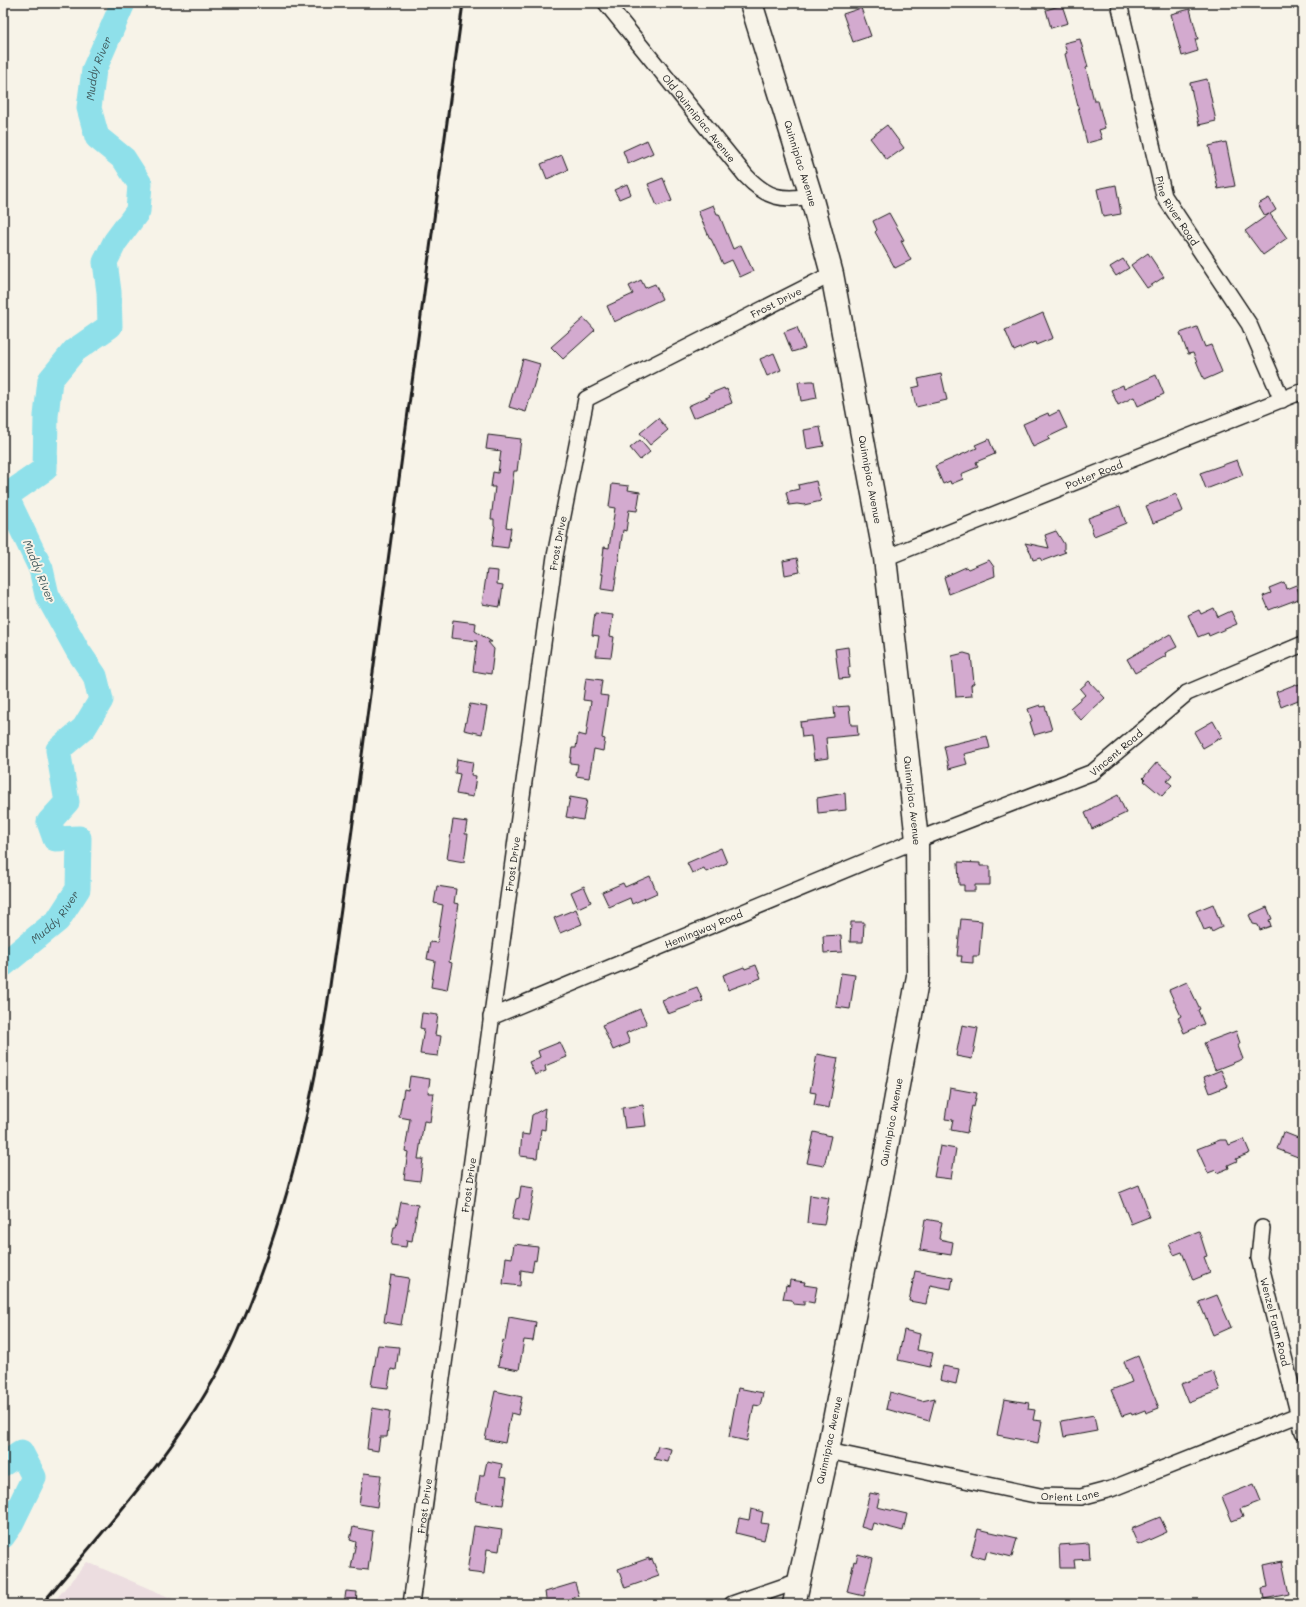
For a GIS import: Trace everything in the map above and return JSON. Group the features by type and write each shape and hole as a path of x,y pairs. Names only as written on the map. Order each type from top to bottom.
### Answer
{"main road":[{"name":"Quinnipiac Avenue","path":"751,3 811,196 832,274 885,558 916,840 918,976 885,1157 828,1452 794,1604"}],"street":[{"name":"Old Quinnipiac Avenue","path":"606,3 741,170 756,186 767,193 781,198 811,196"},
{"name":"Pine River Road","path":"1119,3 1164,196 1249,324 1282,400"},
{"name":"Frost Drive","path":"411,1604 555,556 586,399 832,274"},
{"name":"Potter Road","path":"885,558 1303,391"},
{"name":"Vincent Road","path":"916,840 1093,772 1187,693 1303,644"},
{"name":"Hemingway Road","path":"491,1017 916,840"},
{"name":"Wenzel Farm Road","path":"1262,1228 1259,1258 1301,1414 1303,1432"},
{"name":"Orient Lane","path":"828,1452 1040,1496 1081,1497 1111,1489 1301,1414"},
{"path":"732,1604 799,1581"}],"shaded area":[{"path":"87,1562 185,1604 52,1604"}],"building":[{"path":"1062,5 1068,23 1051,28 1046,10"},
{"path":"861,8 871,36 853,42 843,14"},
{"path":"1190,9 1198,39 1195,39 1198,51 1182,56 1171,14"},
{"path":"1080,39 1088,67 1086,68 1094,101 1098,101 1105,128 1099,130 1102,139 1087,143 1065,54 1067,53 1064,43"},
{"path":"1207,79 1216,121 1199,125 1190,83"},
{"path":"887,125 904,148 887,160 870,138"},
{"path":"647,140 653,153 628,164 623,151"},
{"path":"1226,142 1235,186 1218,189 1209,146"},
{"path":"562,155 568,170 547,179 541,164"},
{"path":"663,178 672,201 657,206 648,184"},
{"path":"627,184 631,194 619,199 614,190"},
{"path":"1116,185 1121,214 1103,217 1097,189"},
{"path":"1269,198 1276,210 1270,214 1287,238 1263,255 1245,231 1269,214 1265,216 1258,204"},
{"path":"713,205 717,214 719,214 733,249 741,245 753,271 740,277 732,260 723,264 698,211"},
{"path":"889,213 904,240 901,241 911,260 895,268 875,232 877,230 873,221"},
{"path":"1148,253 1164,277 1147,288 1131,265"},
{"path":"1123,259 1129,268 1116,276 1110,267"},
{"path":"641,280 645,288 655,284 662,299 614,322 607,306 633,294 629,286"},
{"path":"1043,313 1053,338 1036,345 1035,342 1014,351 1005,330"},
{"path":"584,318 595,330 563,359 551,347"},
{"path":"797,327 805,348 792,352 784,332"},
{"path":"1197,327 1205,347 1211,345 1222,372 1204,380 1193,353 1188,354 1180,333"},
{"path":"774,353 781,370 767,376 760,359"},
{"path":"523,359 540,364 526,412 509,407"},
{"path":"941,374 947,400 916,407 912,388 920,386 918,379"},
{"path":"1156,375 1164,394 1138,406 1134,397 1118,405 1111,390 1123,385 1124,389"},
{"path":"814,381 817,398 801,401 798,382"},
{"path":"724,388 725,390 727,389 732,403 693,418 688,406 710,396 709,394"},
{"path":"1059,411 1067,428 1048,437 1050,439 1033,447 1023,424 1048,413 1049,416"},
{"path":"658,418 668,430 650,445 640,433"},
{"path":"820,427 824,446 807,449 804,430"},
{"path":"488,435 521,439 517,471 514,471 506,527 511,528 508,548 492,546 495,526 494,519 491,519 495,487 491,487 493,472 498,473 501,451 486,449"},
{"path":"989,439 995,454 976,462 978,467 961,474 963,479 951,484 950,481 943,484 935,466 977,448 975,445"},
{"path":"640,440 650,452 640,460 630,448"},
{"path":"1237,460 1243,475 1206,489 1200,473"},
{"path":"816,481 821,501 804,505 789,505 786,492 799,489 798,485"},
{"path":"612,484 629,486 628,490 640,492 637,511 629,510 626,531 623,530 614,591 601,589 604,547 609,548 615,508 609,507"},
{"path":"1176,494 1183,511 1153,523 1146,506"},
{"path":"1120,506 1126,523 1094,536 1088,518"},
{"path":"1056,531 1064,544 1064,551 1066,552 1042,561 1040,558 1033,560 1025,543 1049,548 1045,535"},
{"path":"797,558 800,572 785,575 783,561"},
{"path":"989,560 994,567 995,576 949,594 944,577 966,567 968,569"},
{"path":"487,570 498,571 497,584 503,585 500,607 482,604"},
{"path":"1284,582 1286,589 1296,585 1301,598 1269,610 1263,596 1271,593 1269,588"},
{"path":"1214,608 1218,617 1231,611 1237,624 1209,636 1208,633 1198,637 1188,615 1199,610 1201,614"},
{"path":"595,613 613,615 610,636 614,637 611,657 596,656 599,636 592,635"},
{"path":"453,620 476,623 475,631 492,642 488,642 494,649 491,674 473,671 477,641 451,638"},
{"path":"1170,634 1177,647 1165,653 1166,656 1135,673 1127,659"},
{"path":"848,647 850,667 848,667 849,678 839,679 835,649"},
{"path":"964,653 971,655 974,683 971,685 972,696 956,697 952,656"},
{"path":"586,678 602,680 600,695 608,696 602,738 605,739 603,751 594,749 589,778 576,776 578,764 570,763 572,748 576,748 578,734 586,736 591,701 583,700"},
{"path":"1089,681 1105,698 1081,720 1070,708 1085,695 1080,689"},
{"path":"1303,683 1303,698 1281,707 1276,692 1296,684 1297,686"},
{"path":"470,704 487,707 482,734 464,730"},
{"path":"1040,705 1041,707 1045,706 1052,730 1034,735 1028,709"},
{"path":"849,706 851,725 857,725 858,735 826,738 828,758 814,760 811,736 802,737 800,722 835,718 834,707"},
{"path":"1213,721 1222,737 1203,748 1194,732"},
{"path":"987,736 990,748 964,754 967,764 949,769 944,746"},
{"path":"457,759 473,762 471,775 476,776 473,797 456,794 460,774 455,773"},
{"path":"1157,762 1172,775 1167,781 1172,785 1162,796 1144,781 1145,780 1143,778"},
{"path":"845,793 846,810 818,813 817,798"},
{"path":"1118,795 1126,813 1092,829 1085,813"},
{"path":"570,797 587,800 583,820 566,817"},
{"path":"453,820 467,822 465,834 468,834 464,862 447,859"},
{"path":"721,848 727,863 706,872 704,868 692,873 687,863"},
{"path":"958,862 980,863 980,866 990,866 990,885 975,885 975,891 964,891 964,885 959,885"},
{"path":"650,876 657,893 632,904 630,898 609,907 602,892 623,883 625,887"},
{"path":"437,886 456,889 454,903 459,904 449,962 452,963 447,990 431,987 435,961 427,959 430,942 437,943 443,905 434,903"},
{"path":"584,886 591,902 578,908 571,892"},
{"path":"1213,904 1222,927 1212,932 1210,928 1204,930 1196,911"},
{"path":"1267,907 1272,919 1269,920 1271,926 1260,930 1258,925 1253,924 1249,915"},
{"path":"576,909 582,924 560,933 554,918"},
{"path":"961,919 982,921 979,956 973,956 973,963 961,962 962,956 957,956"},
{"path":"851,922 864,922 863,942 850,942"},
{"path":"841,935 842,952 824,953 823,936"},
{"path":"756,965 761,978 728,990 723,975 744,967 745,969"},
{"path":"841,973 855,975 850,1009 836,1007"},
{"path":"1187,982 1200,1009 1198,1010 1204,1024 1184,1033 1178,1018 1181,1016 1169,990"},
{"path":"697,987 703,1001 668,1014 662,1000"},
{"path":"640,1009 647,1024 626,1033 630,1043 613,1050 602,1025"},
{"path":"422,1013 438,1015 435,1035 441,1036 438,1056 420,1054 424,1029 420,1028"},
{"path":"962,1025 978,1028 972,1059 956,1056"},
{"path":"1236,1031 1240,1043 1238,1046 1243,1059 1215,1070 1204,1043"},
{"path":"560,1042 567,1057 545,1066 546,1071 535,1075 529,1062 540,1057 538,1051"},
{"path":"817,1054 838,1058 829,1108 814,1105 816,1093 810,1092"},
{"path":"1221,1070 1228,1086 1210,1093 1204,1077"},
{"path":"410,1076 430,1079 428,1093 434,1093 430,1122 424,1121 418,1159 423,1159 420,1181 404,1179 408,1152 405,1151 410,1119 399,1117 404,1089 408,1090"},
{"path":"950,1088 977,1093 974,1107 972,1106 967,1133 951,1130 953,1120 945,1119"},
{"path":"643,1105 646,1126 625,1128 622,1108"},
{"path":"545,1108 545,1130 541,1129 537,1158 520,1156 522,1134 529,1135 532,1115"},
{"path":"814,1132 831,1136 824,1166 807,1163"},
{"path":"1283,1132 1303,1140 1303,1159 1277,1149"},
{"path":"1244,1139 1250,1153 1236,1159 1237,1161 1228,1165 1229,1168 1217,1173 1216,1170 1208,1173 1197,1149 1220,1140 1227,1140 1229,1145"},
{"path":"940,1146 956,1149 951,1179 934,1177"},
{"path":"1139,1185 1149,1217 1131,1224 1119,1193"},
{"path":"521,1186 534,1188 528,1222 512,1219 516,1199 519,1198"},
{"path":"810,1195 829,1198 824,1225 807,1223"},
{"path":"401,1202 418,1205 412,1241 407,1240 406,1247 391,1245"},
{"path":"925,1219 942,1222 939,1239 953,1242 951,1255 920,1250"},
{"path":"1199,1231 1207,1256 1204,1257 1210,1273 1193,1280 1182,1252 1174,1255 1169,1243"},
{"path":"514,1244 538,1247 536,1261 534,1260 532,1272 521,1270 520,1286 503,1284 506,1257 512,1258"},
{"path":"915,1271 953,1278 951,1289 930,1285 926,1304 909,1301"},
{"path":"391,1275 409,1278 401,1325 384,1322"},
{"path":"790,1280 805,1282 804,1285 817,1287 814,1303 804,1301 804,1305 793,1304 792,1300 783,1299 786,1285 789,1286"},
{"path":"1217,1295 1231,1327 1213,1335 1199,1302"},
{"path":"509,1317 536,1322 533,1341 524,1340 519,1370 498,1366 503,1340 505,1341"},
{"path":"904,1330 920,1334 917,1350 933,1353 930,1367 898,1360"},
{"path":"378,1345 399,1347 396,1370 391,1369 388,1388 371,1386"},
{"path":"1138,1356 1159,1408 1146,1413 1145,1410 1132,1415 1131,1413 1122,1416 1111,1390 1132,1382 1124,1362"},
{"path":"943,1366 959,1369 956,1384 940,1380"},
{"path":"1213,1372 1220,1390 1188,1402 1181,1384"},
{"path":"738,1388 763,1393 760,1406 754,1405 747,1441 729,1437"},
{"path":"495,1391 522,1397 518,1415 511,1413 505,1443 485,1439"},
{"path":"890,1392 922,1401 935,1398 929,1421 886,1409"},
{"path":"1004,1399 1029,1403 1028,1409 1035,1410 1033,1420 1042,1421 1038,1443 997,1435"},
{"path":"372,1408 390,1411 387,1437 380,1437 378,1451 367,1449"},
{"path":"1094,1415 1097,1431 1064,1437 1061,1421"},
{"path":"658,1446 671,1449 668,1462 654,1459"},
{"path":"487,1461 502,1464 500,1476 507,1477 503,1505 476,1501 480,1475 484,1475"},
{"path":"364,1473 381,1475 377,1507 359,1504"},
{"path":"1254,1484 1261,1501 1240,1509 1243,1517 1232,1521 1222,1497"},
{"path":"870,1493 880,1495 877,1507 907,1514 903,1531 873,1523 871,1530 861,1527"},
{"path":"751,1509 763,1512 761,1523 768,1524 764,1540 736,1533 739,1518 749,1520"},
{"path":"1160,1517 1167,1532 1138,1545 1131,1529"},
{"path":"474,1526 502,1530 499,1551 487,1549 484,1574 467,1572"},
{"path":"353,1527 373,1531 368,1570 351,1568 356,1542 350,1540"},
{"path":"978,1529 1017,1538 1012,1557 987,1551 985,1559 971,1555"},
{"path":"1089,1543 1090,1559 1074,1560 1075,1568 1060,1568 1059,1545"},
{"path":"858,1554 873,1558 864,1596 847,1592 854,1561 856,1562"},
{"path":"649,1558 649,1560 652,1559 659,1576 625,1588 618,1569"},
{"path":"1282,1561 1289,1594 1264,1599 1262,1588 1268,1587 1264,1565"},
{"path":"575,1583 579,1596 569,1599 570,1604 547,1604 545,1592"},
{"path":"346,1591 357,1592 356,1604 344,1604"}],"waterway":[{"name":"Muddy River","path":"3,965 58,920 78,889 79,838 55,839 49,822 67,802 58,750 84,728 101,700 95,676 78,651 47,595 41,569 6,496 45,469 46,416 50,380 74,351 110,326 109,292 105,262 115,242 138,211 140,184 124,159 97,137 89,108 94,70 123,3"},
{"name":"Muddy River","path":"3,1464 21,1452 34,1477 10,1526 3,1536"}],"railway":[{"path":"42,1604 148,1477 196,1410 217,1374 250,1302 264,1265 288,1189 307,1112 328,1002 463,3"}]}
